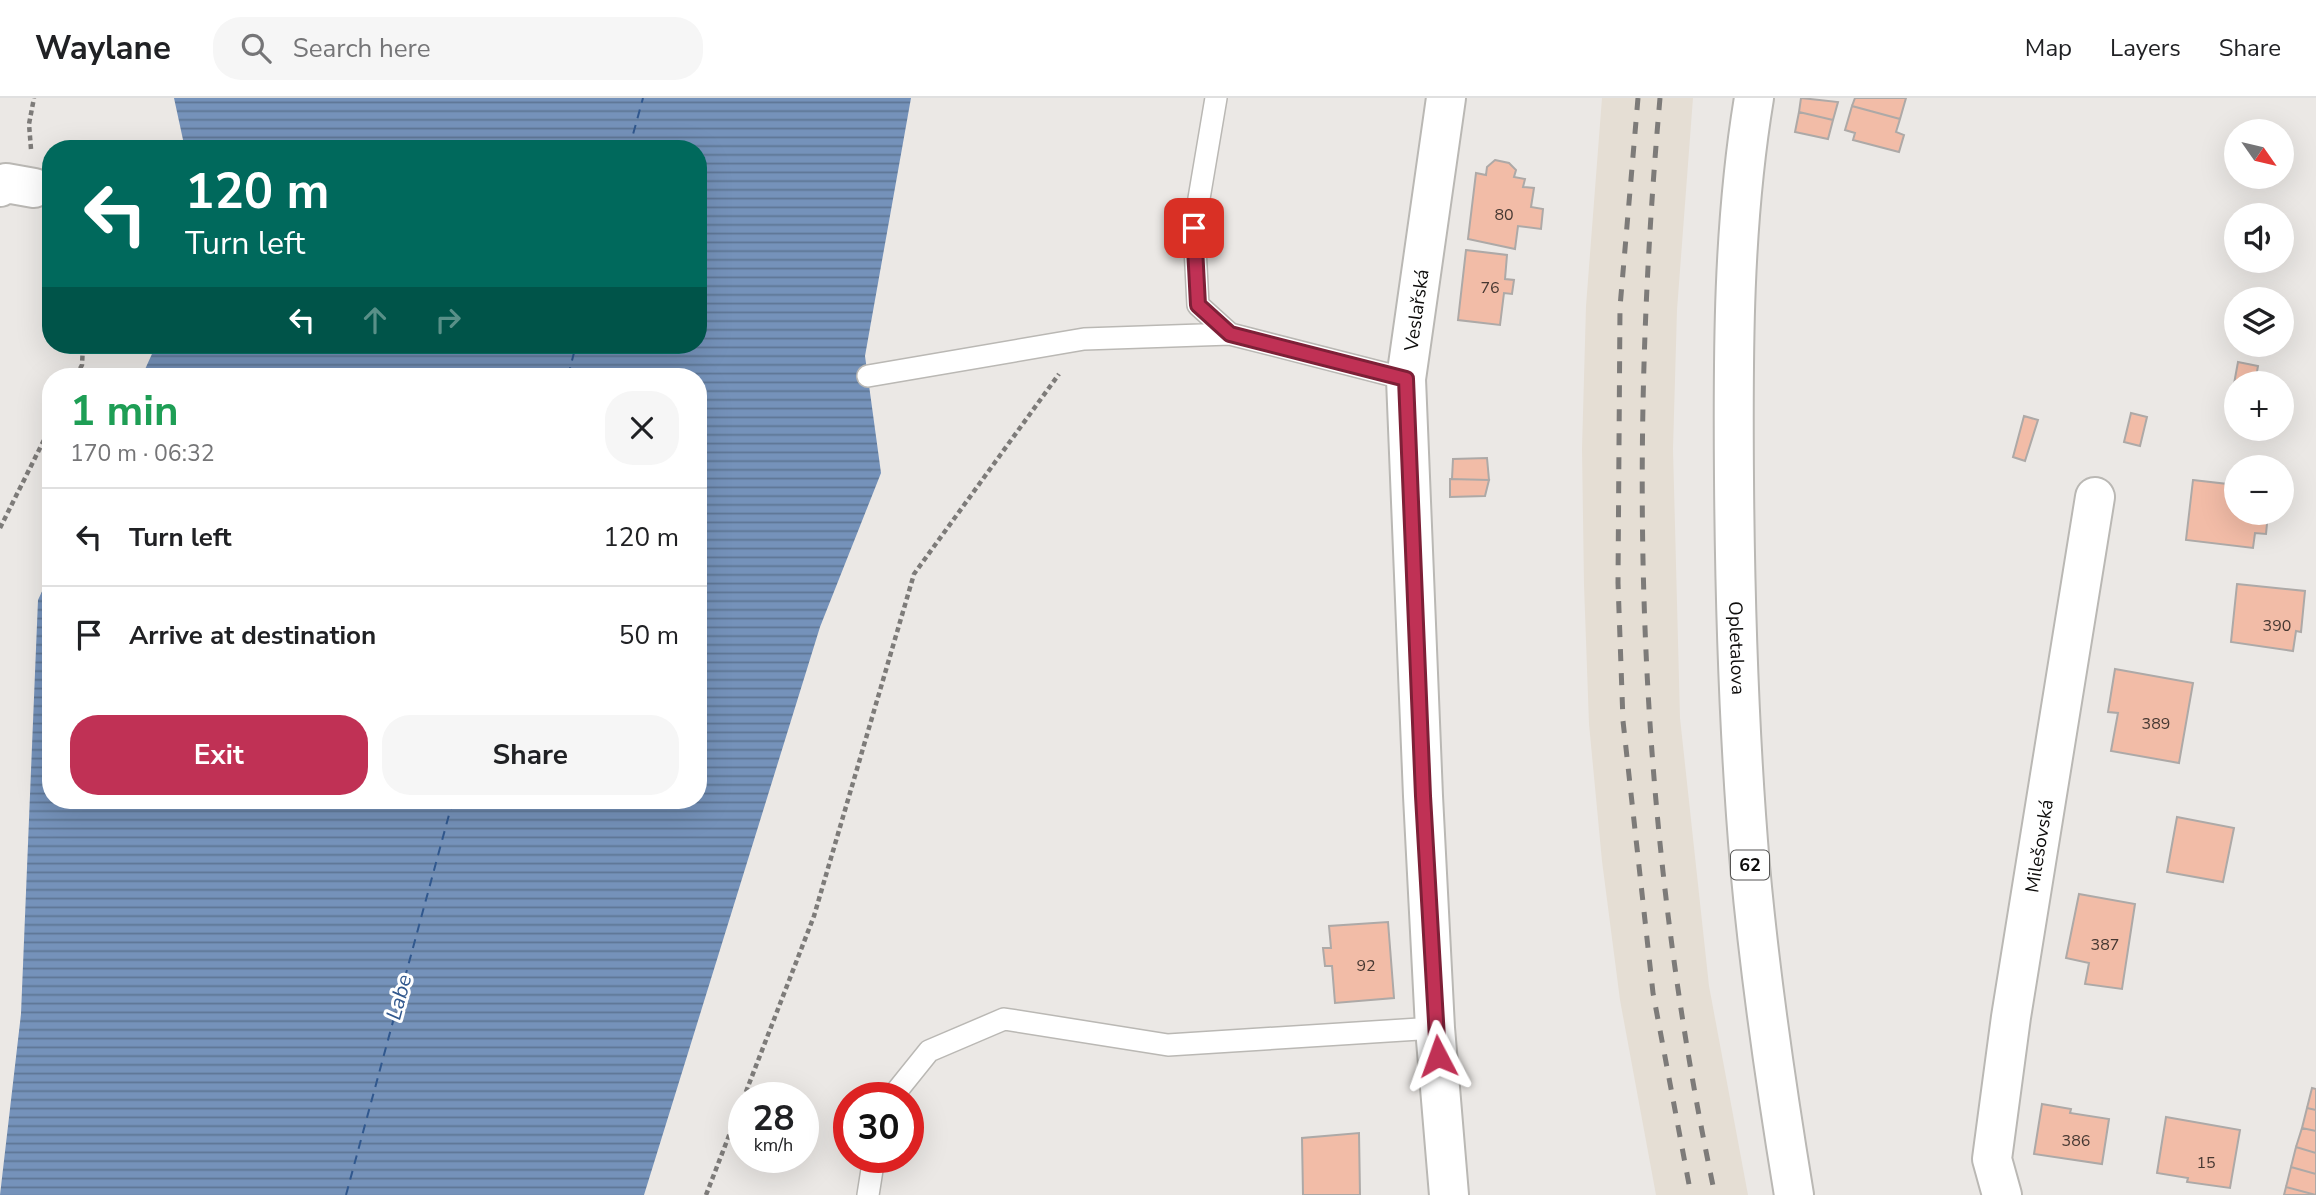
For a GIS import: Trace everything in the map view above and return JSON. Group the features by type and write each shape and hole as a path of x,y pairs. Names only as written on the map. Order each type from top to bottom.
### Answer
{"street":[{"name":"Veslařská","path":"1446,98 1406,379 1435,1028 1449,1195"},
{"name":"Opletalova","path":"1754,98 1747,137 1734,317 1734,533 1739,707 1750,867 1776,1083 1794,1195"},
{"name":"Milešovská","path":"2002,1195 1992,1159 2095,497"}],"lane":[{"path":"1216,98 1194,228 1198,305 1230,334"},
{"path":"867,376 1084,339 1230,334 1406,379"},
{"path":"904,1082 929,1051 1004,1019 1168,1045 1435,1028"},
{"path":"868,1195 871,1173"}],"path":[{"path":"28,189 29,124 34,98"},
{"path":"706,1195 814,916 914,574 1084,339"},
{"path":"0,528 42,444"}],"shaded area":[{"path":"1602,98 1693,98 1677,310 1673,449 1680,718 1709,986 1748,1195 1656,1195 1620,1000 1602,861 1589,724 1584,585 1582,449 1586,306"}],"water":[{"name":"Labe","path":"174,98 911,98 865,356 881,473 820,627 644,1195 0,1195 21,1014 38,600 42,591 42,809 707,809 707,368 146,368 152,354 707,354 707,140 183,140"}],"building":[{"path":"1801,98 1838,102 1833,120 1799,112"},
{"path":"1855,98 1906,98 1900,119 1852,106"},
{"path":"1852,106 1900,119 1896,132 1904,135 1899,152 1853,140 1855,133 1845,130"},
{"path":"1799,112 1833,120 1828,139 1795,132"},
{"path":"1495,160 1509,163 1516,170 1514,177 1525,179 1523,187 1534,188 1531,207 1543,209 1541,229 1518,226 1515,249 1468,239 1476,173 1486,175 1487,167"},
{"path":"1466,250 1507,255 1505,279 1514,280 1512,294 1504,293 1500,325 1458,320"},
{"path":"2238,362 2258,366 2257,371 2236,371"},
{"path":"2131,413 2147,417 2140,446 2124,442"},
{"path":"2024,416 2038,420 2025,461 2013,457"},
{"path":"1487,458 1489,480 1452,479 1453,459"},
{"path":"1450,479 1489,480 1485,496 1450,497"},
{"path":"2193,480 2224,484 2224,525 2267,525 2266,534 2255,533 2253,548 2186,540"},
{"path":"2237,584 2305,591 2301,632 2296,631 2293,651 2231,642"},
{"path":"2115,669 2193,683 2179,763 2111,751 2118,713 2108,712"},
{"path":"2177,817 2234,828 2223,882 2167,872"},
{"path":"2079,894 2135,904 2122,989 2085,984 2089,963 2066,958"},
{"path":"1388,922 1394,998 1335,1003 1332,966 1325,966 1323,948 1331,948 1329,926"},
{"path":"2312,1088 2316,1089 2316,1110 2307,1108"},
{"path":"2042,1104 2071,1109 2070,1113 2109,1119 2102,1164 2034,1154"},
{"path":"2307,1108 2316,1110 2316,1131 2302,1128"},
{"path":"2166,1117 2240,1130 2230,1188 2187,1182 2188,1178 2157,1173"},
{"path":"2302,1128 2316,1131 2316,1153 2296,1147"},
{"path":"1359,1133 1360,1195 1303,1195 1302,1138"},
{"path":"2296,1147 2316,1153 2316,1174 2291,1167"},
{"path":"2291,1167 2316,1174 2316,1195 2286,1187"},
{"path":"2286,1187 2316,1195 2284,1195"}],"ferry route":[{"path":"631,140 643,98"},
{"path":"570,368 574,354"},
{"path":"346,1195 451,809"}],"railway":[{"path":"1638,98 1620,307 1618,583 1623,721 1653,993 1691,1195"},
{"path":"1660,98 1644,375 1642,512 1646,649 1655,785 1669,922 1689,1058 1715,1195"}],"route":[{"path":"1194,228 1198,305 1230,334 1406,379 1423,796 1438,1056"}]}
